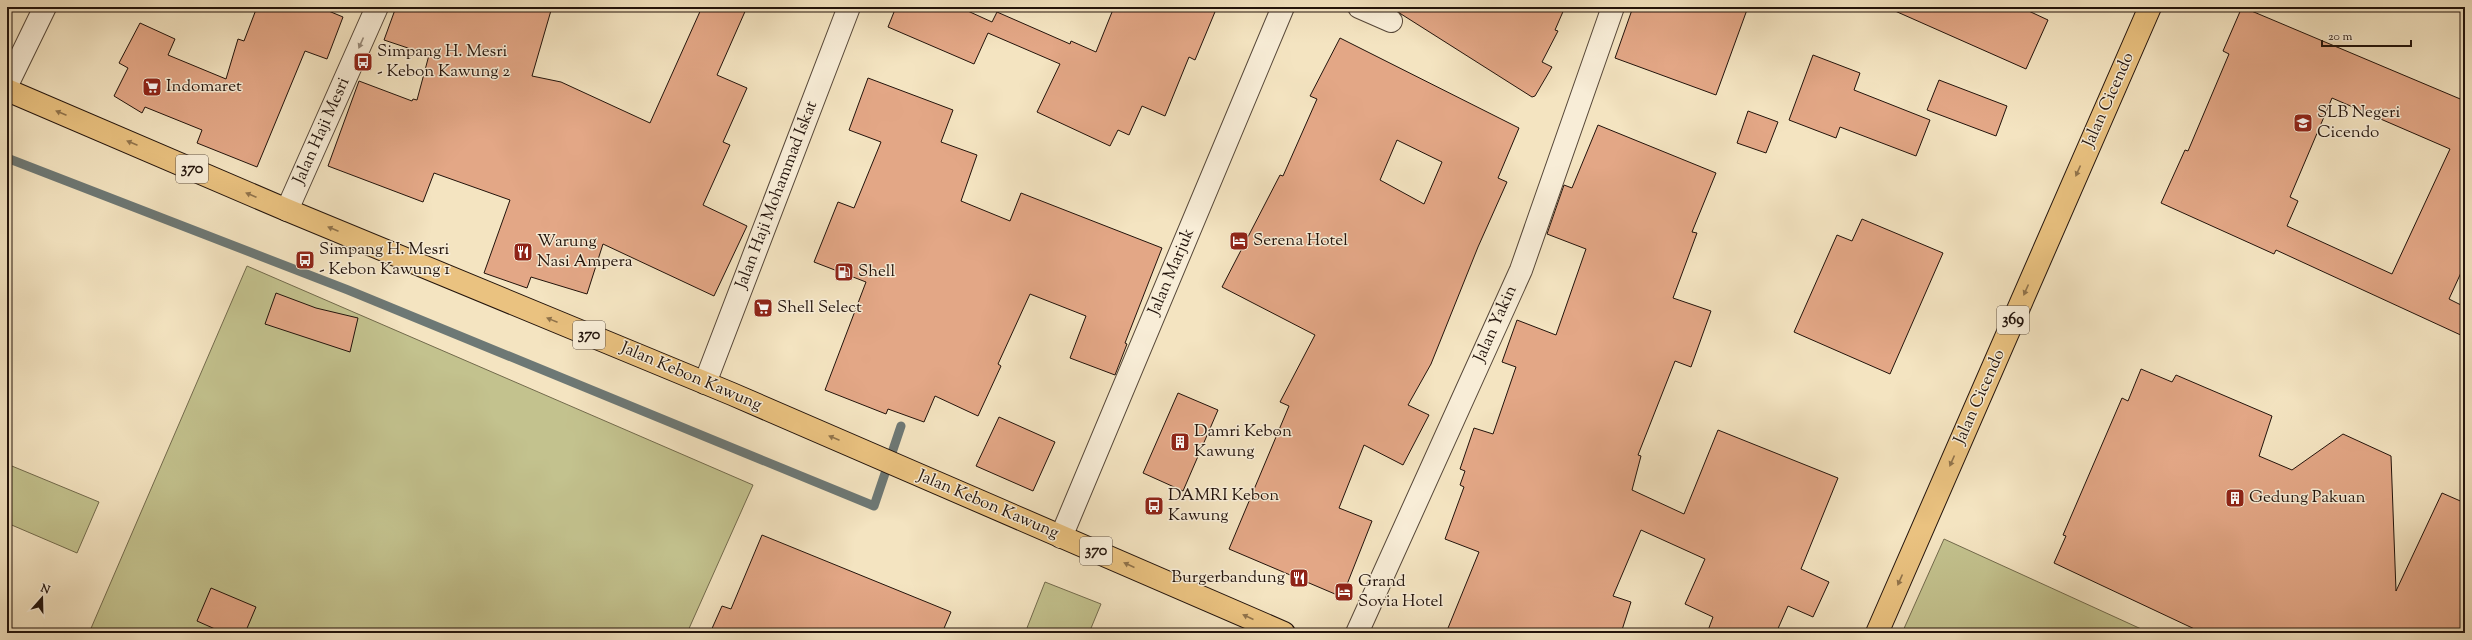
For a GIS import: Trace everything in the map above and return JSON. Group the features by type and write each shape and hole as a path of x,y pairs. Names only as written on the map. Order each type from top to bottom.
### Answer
{"main road":[{"name":"Jalan Cicendo","path":"1876,633 2150,7"},
{"name":"Jalan Kebon Kawung","path":"7,90 287,210 705,383 1284,633"}],"street":[{"path":"7,85 45,7"},
{"name":"Jalan Haji Mesri","path":"287,210 377,7"},
{"name":"Jalan Haji Mohammad Iskat","path":"705,383 849,7"},
{"name":"Jalan Marjuk","path":"1061,537 1283,7"},
{"path":"1359,7 1391,21"},
{"name":"Jalan Yakin","path":"1357,633 1521,270 1613,7"}],"shaded area":[{"path":"247,266 753,485 687,633 89,633"},
{"path":"7,464 99,502 77,553 7,523"},
{"path":"1944,539 2150,633 1902,633"},
{"path":"1045,582 1101,604 1089,633 1025,633"}],"building":[{"path":"257,7 319,7 343,17 327,59 305,51 257,167 197,143 202,130 145,107 142,113 114,96 128,68 119,63 140,23 175,39 168,55 226,79 238,39 244,41"},
{"path":"396,7 552,7 532,76 561,82 650,123 702,7 747,7 717,75 747,88 723,142 730,145 703,205 747,226 714,296 603,244 587,294 531,277 527,288 484,273 510,200 434,173 423,202 328,166 359,81 412,101 413,99 417,100 429,55 384,40"},
{"path":"896,7 959,7 992,22 997,12 1070,44 1071,41 1096,52 1114,7 1217,7 1195,60 1189,57 1165,116 1142,106 1129,135 1118,130 1110,146 1037,112 1060,64 988,33 974,64 888,27"},
{"path":"1390,7 1565,7 1555,30 1558,31 1542,62 1552,67 1535,96 1532,97"},
{"path":"1633,7 1748,7 1716,95 1615,58"},
{"path":"1886,7 2020,7 2048,20 2026,69"},
{"path":"2242,7 2465,101 2465,264 2449,299 2465,307 2465,337 2276,250 2274,254 2161,203 2185,150 2188,151 2229,54 2223,51","holes":["2332,98 2450,149 2392,274 2287,226 2298,201 2290,197"]},
{"path":"1340,38 1519,128 1498,178 1507,182 1478,247 1431,364 1408,405 1429,415 1403,465 1364,445 1339,508 1372,521 1342,597 1229,549 1289,406 1280,402 1315,335 1222,287 1280,175 1283,176 1317,99 1310,96","holes":["1397,140 1442,162 1424,204 1380,180"]},
{"path":"1813,55 1860,73 1854,90 1930,120 1916,156 1840,127 1836,138 1789,120"},
{"path":"868,78 953,110 941,142 977,155 961,201 1010,221 1021,193 1162,248 1125,343 1127,344 1115,375 1070,358 1086,316 1030,294 998,364 1001,366 978,416 935,396 924,422 888,409 886,414 825,390 866,282 814,262 838,202 854,208 881,142 849,130"},
{"path":"1939,80 2007,106 1996,136 1927,110"},
{"path":"1748,111 1778,122 1766,153 1737,143"},
{"path":"1598,125 1716,173 1692,232 1697,233 1673,298 1711,311 1691,367 1675,361 1638,455 1641,456 1632,490 1684,514 1718,430 1838,478 1801,569 1829,582 1813,617 1788,606 1776,633 1707,633 1713,617 1685,604 1705,559 1641,530 1613,596 1631,602 1621,633 1446,633 1479,552 1445,539 1464,487 1460,485 1465,471 1460,469 1474,428 1493,434 1516,367 1502,362 1517,320 1556,335 1586,249 1547,234 1564,185 1572,188"},
{"path":"1862,219 1943,253 1890,374 1794,332 1837,235 1852,241"},
{"path":"276,293 316,308 358,318 350,352 265,324"},
{"name":"Gedung Pakuan","path":"2141,369 2172,382 2176,375 2272,416 2259,456 2292,470 2343,434 2391,456 2396,591 2442,493 2465,503 2465,633 2203,633 2054,563 2066,536 2063,535 2122,398 2128,401"},
{"name":"Damri Kebon Kawung","path":"1178,393 1218,410 1183,491 1143,473"},
{"path":"999,417 1055,442 1033,491 976,466"},
{"path":"762,535 951,612 942,633 710,633 722,606 731,609"},
{"path":"211,588 256,607 245,633 224,633 197,621"}],"waterway":[{"path":"7,158 348,290 874,506 901,426"}],"place":[{"name":"Simpang H. Mesri - Kebon Kawung 2","path":"363,62"},
{"name":"Indomaret","path":"152,87"},
{"name":"SLB Negeri Cicendo","path":"2303,123"},
{"name":"Serena Hotel","path":"1239,241"},
{"name":"Warung Nasi Ampera","path":"523,252"},
{"name":"Simpang H. Mesri - Kebon Kawung 1","path":"305,260"},
{"name":"Shell","path":"844,272"},
{"name":"Shell Select","path":"763,308"},
{"name":"Damri Kebon Kawung","path":"1180,442"},
{"name":"Gedung Pakuan","path":"2235,498"},
{"name":"DAMRI Kebon Kawung","path":"1154,506"},
{"name":"Burgerbandung","path":"1299,578"},
{"name":"Grand Sovia Hotel","path":"1344,592"}]}
